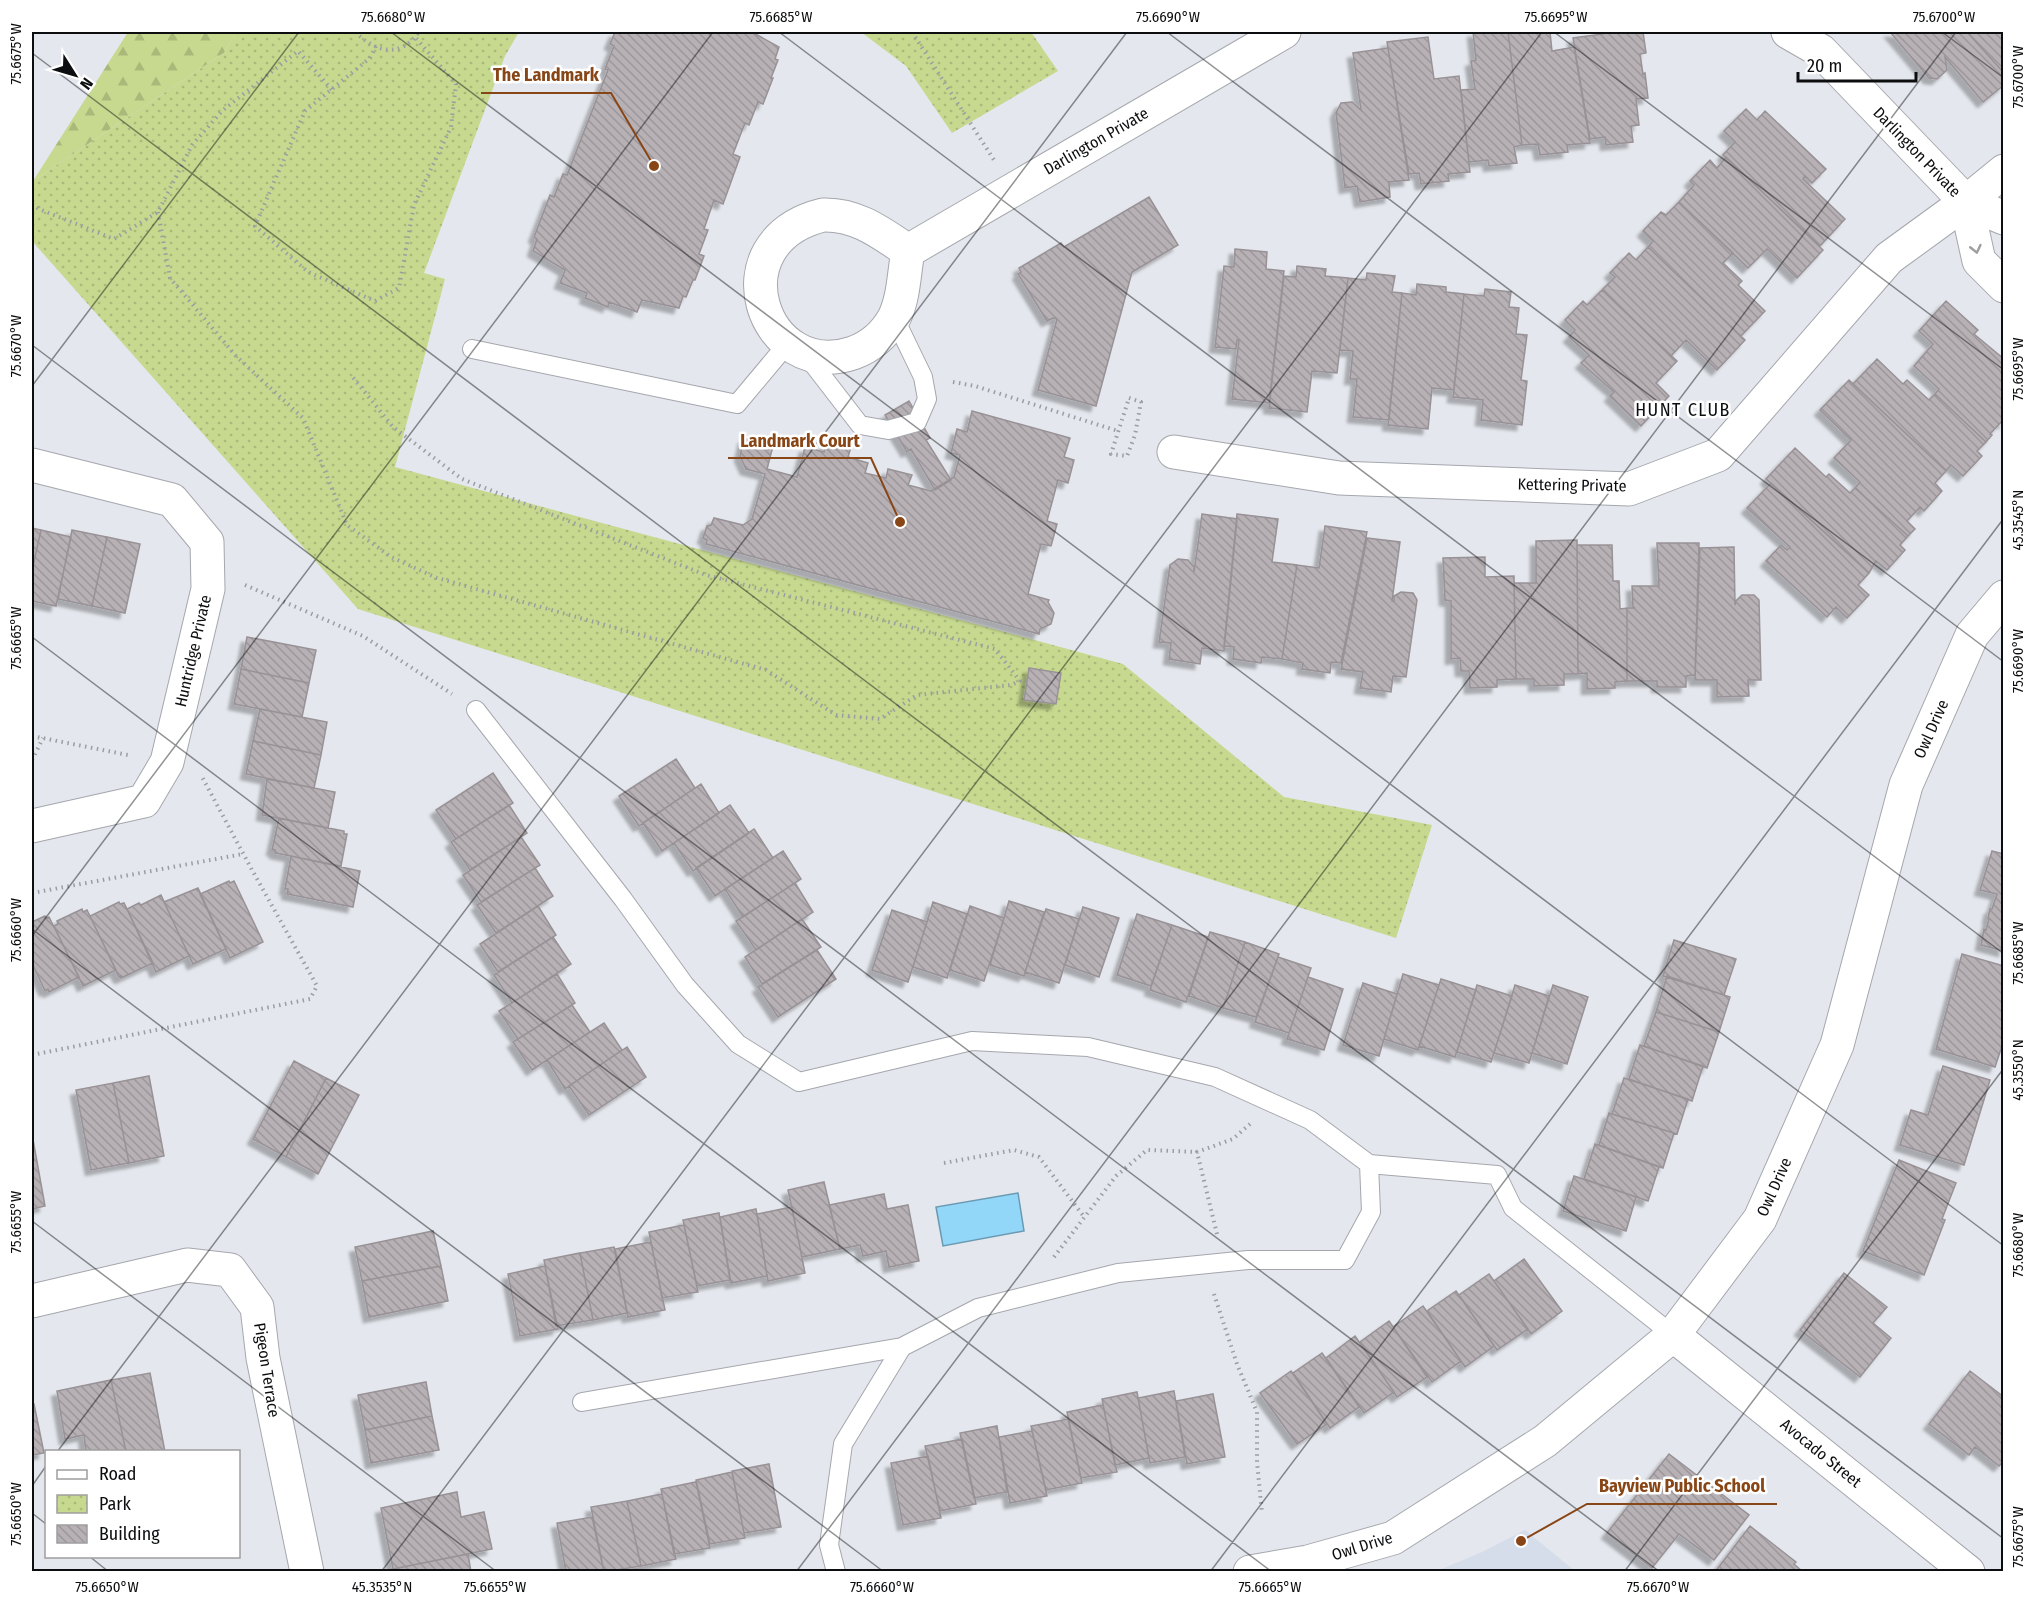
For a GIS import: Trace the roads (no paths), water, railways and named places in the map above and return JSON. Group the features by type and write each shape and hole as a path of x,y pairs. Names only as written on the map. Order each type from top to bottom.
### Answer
{"street":[{"name":"Darlington Private","path":"908,251 1284,32"},
{"name":"Darlington Private","path":"1788,32 1821,51 1966,202 2004,218"},
{"name":"Kettering Private","path":"1174,452 1339,478 1629,489 1718,455 1889,258 2004,171"},
{"name":"Darlington Private","path":"1966,202 1979,261 2004,286"},
{"path":"823,215 849,217 866,224 908,251 900,300 894,317 878,338 855,352 829,357 795,347 770,322 763,307 759,289 763,263 771,247 790,227 805,219 823,215"},
{"name":"Huntridge Private","path":"32,465 172,500 207,542 208,570 208,589 167,762 144,801 32,826"},
{"name":"Owl Drive","path":"1250,1572 1308,1562 1393,1538 1545,1440 1673,1335 1760,1219 1837,1045 1906,785 1972,635 2004,597"},
{"name":"Pigeon Terrace","path":"32,1302 187,1265 230,1270 257,1307 263,1358 307,1572"},
{"name":"Avocado Street","path":"1673,1335 1968,1572"}],"lane":[{"path":"472,349 737,404 795,347 860,425 888,430 917,422 927,399 923,377 894,317"},
{"path":"476,710 623,899 685,985 738,1044 798,1082 972,1041 1088,1047 1215,1077 1310,1120 1369,1164 1497,1175 1513,1208 1673,1335"},
{"path":"582,1402 902,1347 978,1308 1118,1273 1248,1260 1345,1260 1371,1212 1369,1164"},
{"path":"836,1572 829,1545 843,1444 902,1347"}],"water":[{"path":"1018,1193 1024,1231 943,1246 936,1207"}],"place":[{"name":"The Landmark","path":"654,166"},
{"name":"Landmark Court","path":"900,522"},
{"name":"Bayview Public School","path":"1521,1541"}],"district":[{"name":"HUNT CLUB","path":"1683,410"}]}
